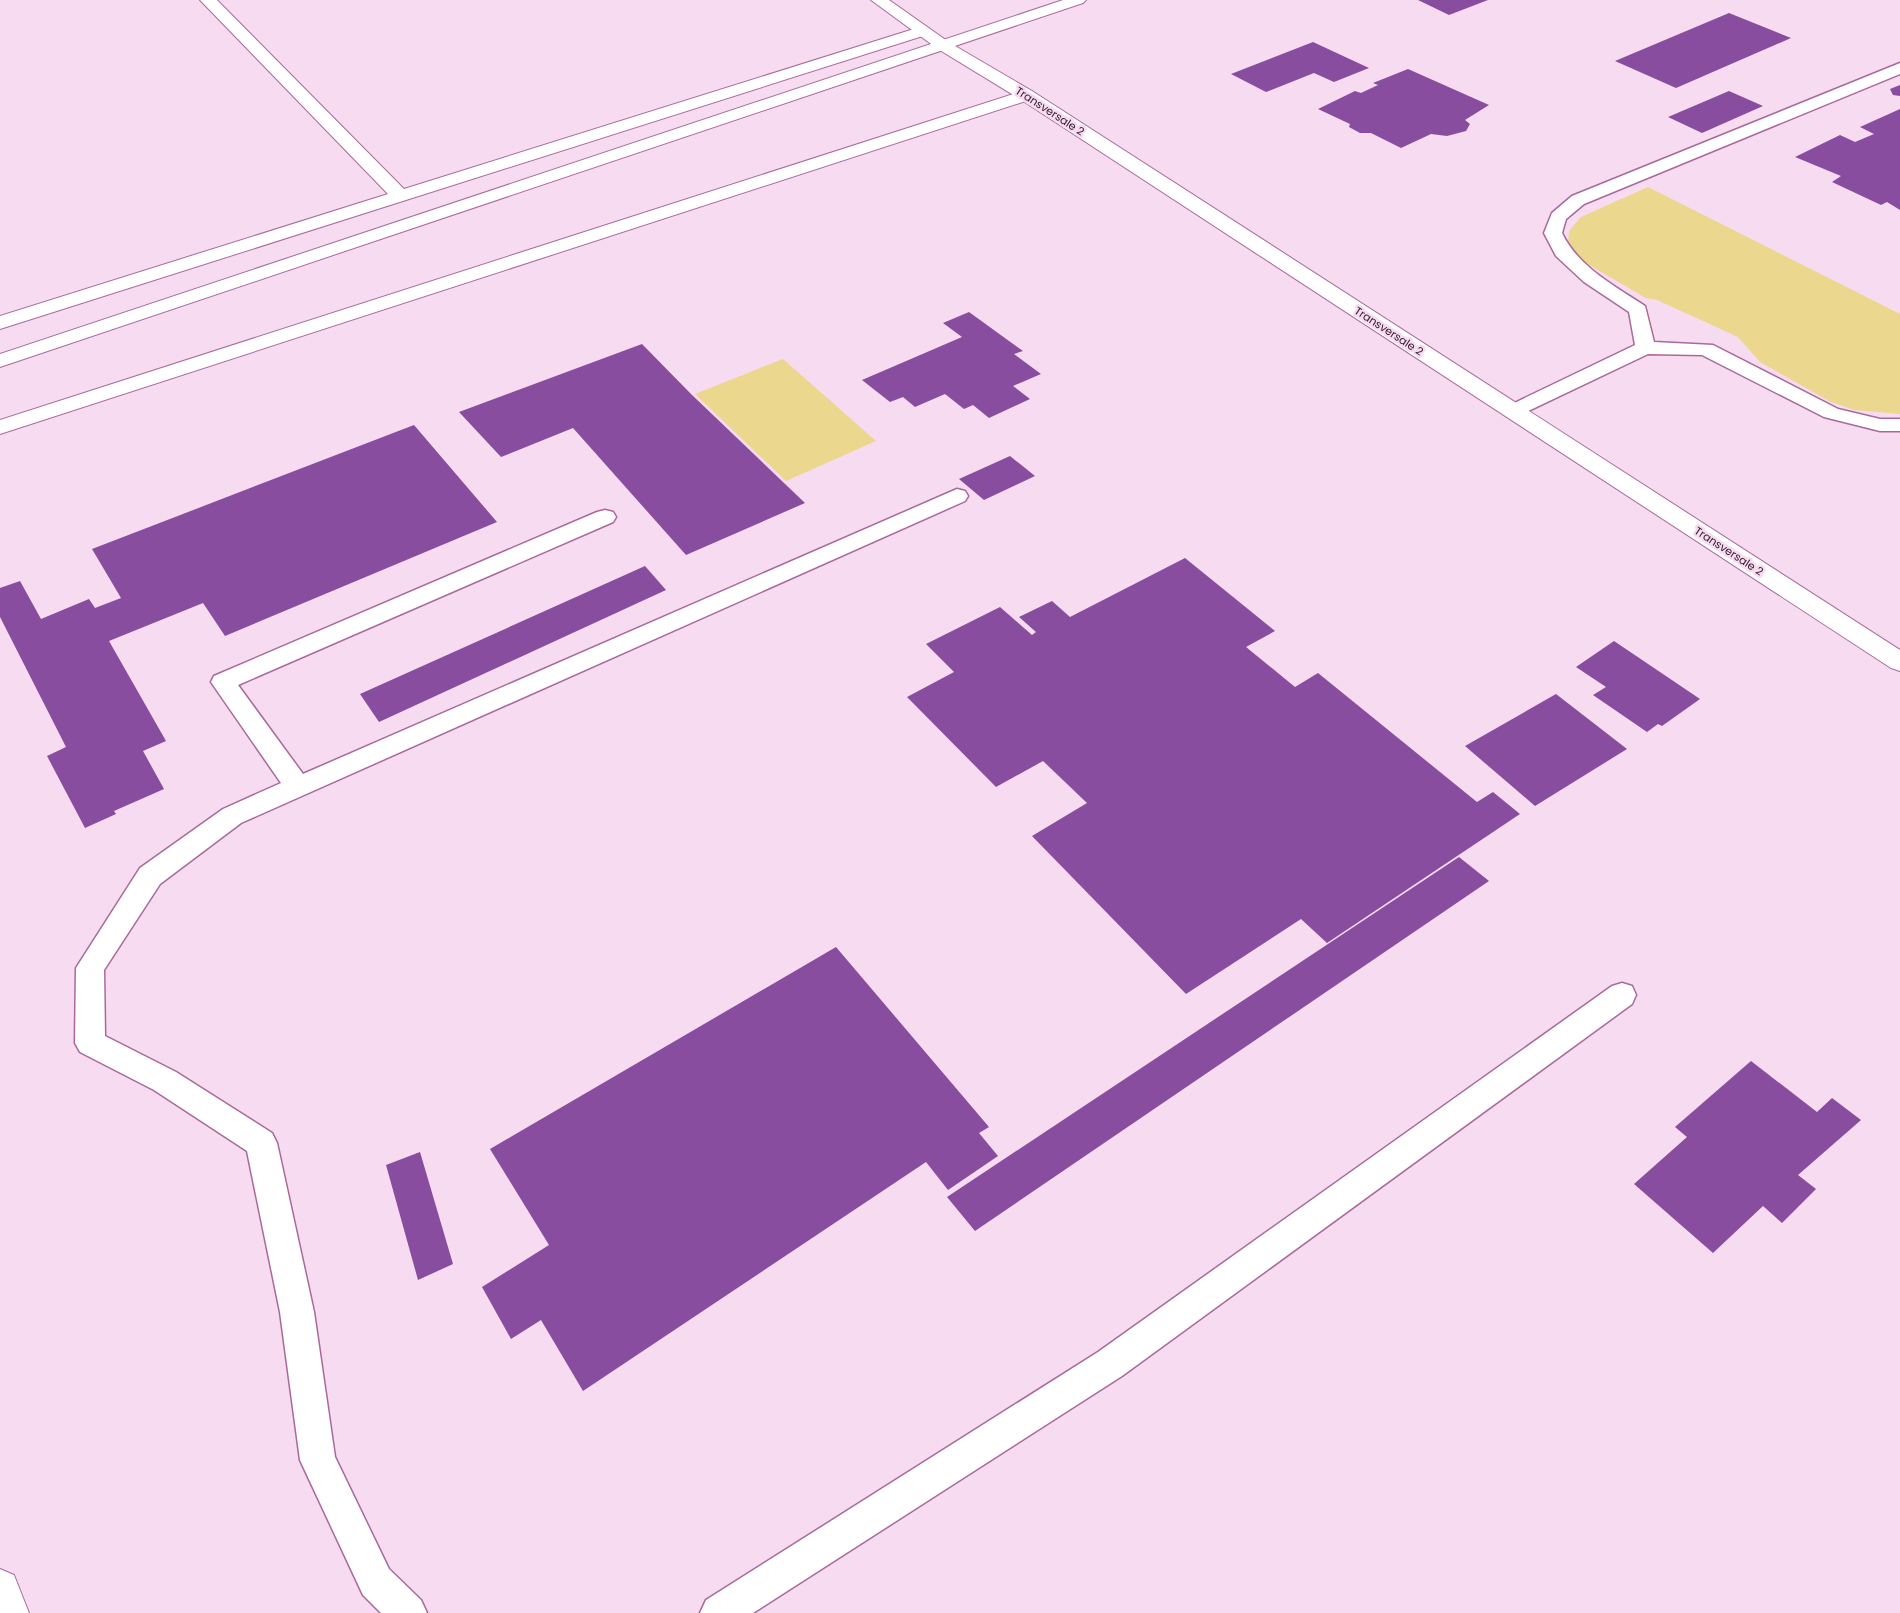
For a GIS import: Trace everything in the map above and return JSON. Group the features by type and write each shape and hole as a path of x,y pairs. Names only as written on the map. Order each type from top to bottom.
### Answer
{"street":[{"path":"208,0 400,196"},
{"name":"Transversale 2","path":"879,0 944,46 1026,96 1900,662"},
{"path":"0,361 1078,0"},
{"path":"0,323 923,31"},
{"path":"0,427 1026,96"},
{"path":"0,1590 9,1613"}],"lane":[{"path":"1646,348 1638,310 1591,278 1562,252 1553,233 1558,217 1578,200 1900,68"},
{"path":"1513,411 1646,348 1706,349 1831,413 1880,425 1900,425"},
{"path":"408,1613 376,1582 318,1460 297,1312 262,1143 165,1081 90,1043 90,968 150,876 232,816 957,496"},
{"path":"298,787 223,682 605,517"},
{"path":"719,1613 1110,1364 1622,994"}],"shaded area":[{"path":"1648,187 1900,314 1900,414 1855,410 1831,402 1760,362 1738,337 1657,300 1646,298 1579,259 1568,245 1569,231 1581,217"},
{"path":"783,359 876,441 786,481 695,394"}],"building":[{"path":"1418,0 1488,0 1449,15"},
{"path":"1729,13 1791,38 1676,88 1615,61"},
{"path":"1313,42 1369,68 1334,82 1314,73 1266,92 1231,74"},
{"path":"1408,69 1489,105 1465,120 1470,124 1466,131 1447,136 1431,134 1401,148 1371,133 1360,133 1349,127 1350,124 1318,109 1355,91 1361,93 1378,85 1373,83"},
{"path":"1900,85 1900,96 1893,95 1890,89"},
{"path":"1729,91 1763,106 1702,133 1668,117"},
{"path":"1900,109 1900,210 1887,202 1881,205 1832,182 1841,176 1795,157 1840,135 1855,142 1874,134 1860,127"},
{"path":"969,312 1023,351 1014,354 1041,374 1013,386 1030,399 989,418 973,405 964,409 945,394 915,407 903,397 890,402 862,380 962,337 943,323"},
{"path":"642,344 691,394 805,503 686,555 573,428 501,457 459,412"},
{"path":"414,425 497,522 225,636 203,603 109,641 166,741 143,751 164,789 114,811 116,814 85,828 47,756 66,747 0,617 0,588 20,581 41,619 89,599 95,608 121,598 92,549"},
{"path":"1010,456 1035,476 984,500 959,479"},
{"path":"1185,558 1275,631 1246,647 1295,687 1318,673 1477,802 1493,792 1520,814 1327,943 1301,919 1186,994 1032,836 1087,803 1043,761 996,787 907,697 954,672 926,644 1000,607 1032,635 1036,632 1019,617 1052,601 1070,617"},
{"path":"645,566 666,590 379,722 360,694"},
{"path":"1614,641 1700,699 1662,726 1658,724 1647,732 1593,695 1606,687 1576,667"},
{"path":"1556,694 1627,749 1535,806 1465,746"},
{"path":"1459,857 1489,881 975,1231 947,1197"},
{"path":"836,947 989,1127 979,1133 998,1156 948,1190 926,1162 583,1391 541,1320 511,1339 482,1287 549,1245 490,1149"},
{"path":"1751,1061 1817,1112 1832,1098 1861,1120 1798,1175 1816,1189 1782,1223 1763,1206 1713,1253 1634,1184 1687,1137 1675,1127"},
{"path":"420,1152 453,1264 418,1280 386,1165"}]}
